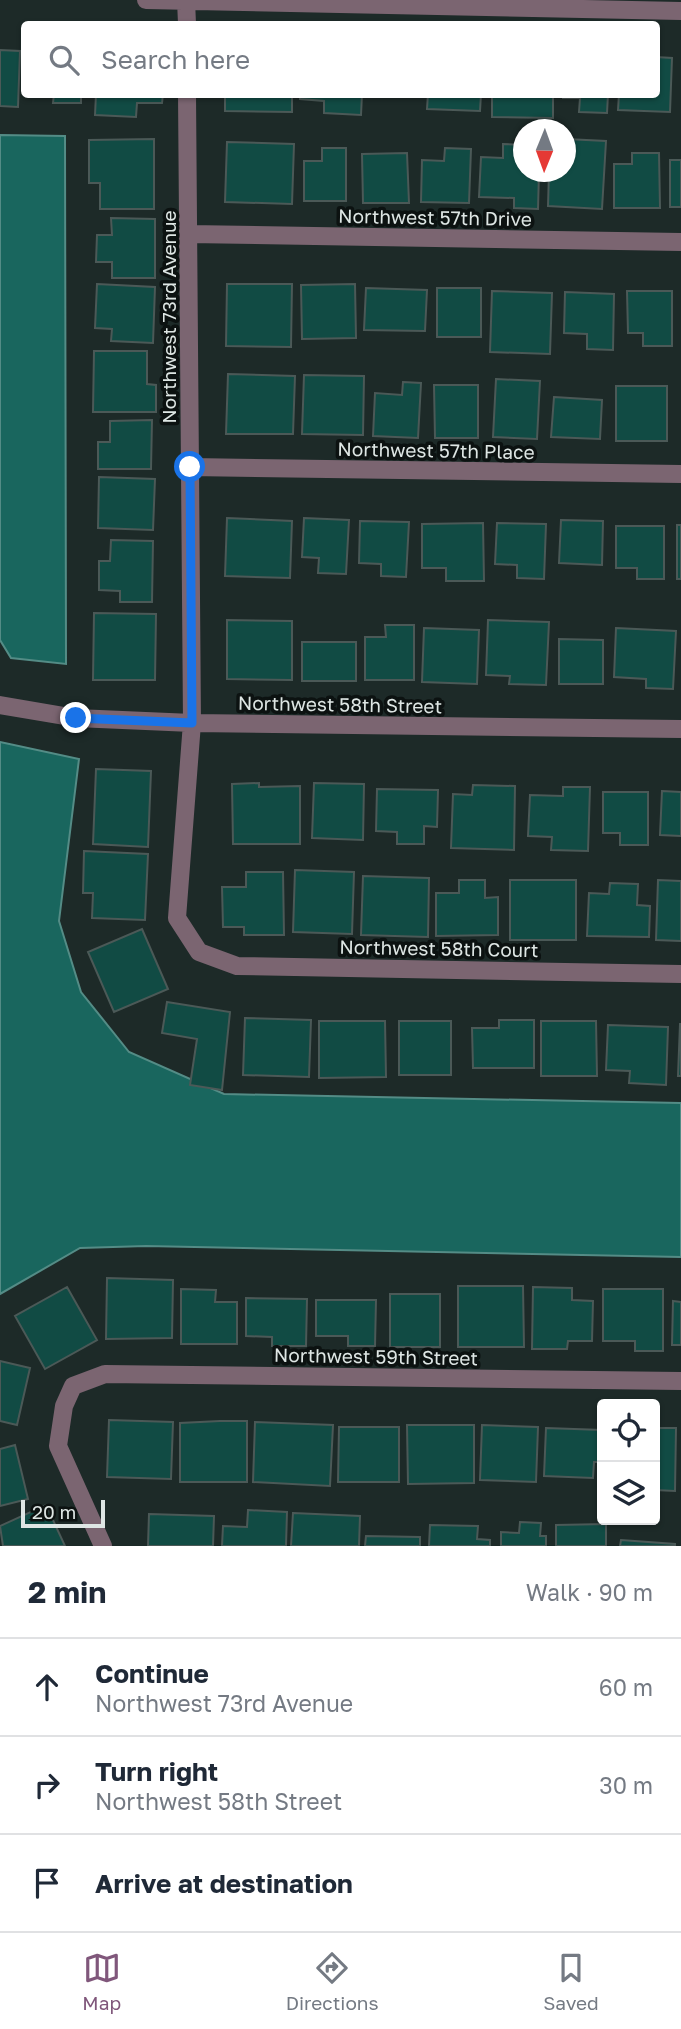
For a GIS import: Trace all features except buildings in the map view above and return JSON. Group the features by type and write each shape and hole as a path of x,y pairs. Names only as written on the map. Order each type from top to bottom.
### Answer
{"street":[{"path":"146,0 681,11"},
{"path":"186,0 187,21"},
{"name":"Northwest 73rd Avenue","path":"187,98 192,723 177,918 199,952"},
{"name":"Northwest 57th Drive","path":"189,234 681,242"},
{"name":"Northwest 57th Place","path":"190,467 681,474"},
{"name":"Northwest 58th Street","path":"0,705 76,718 192,723 681,729"},
{"name":"Northwest 58th Court","path":"199,952 237,966 681,974"},
{"name":"Northwest 59th Street","path":"103,1546 58,1446 64,1406 73,1386 105,1374 681,1381"}],"shaded area":[{"path":"0,135 65,136 66,664 11,658 0,640"},
{"path":"0,742 79,759 59,921 81,992 129,1052 224,1094 681,1103 681,1257 146,1246 80,1248 0,1294"}],"route":[{"path":"76,718 192,723 190,467"}]}
